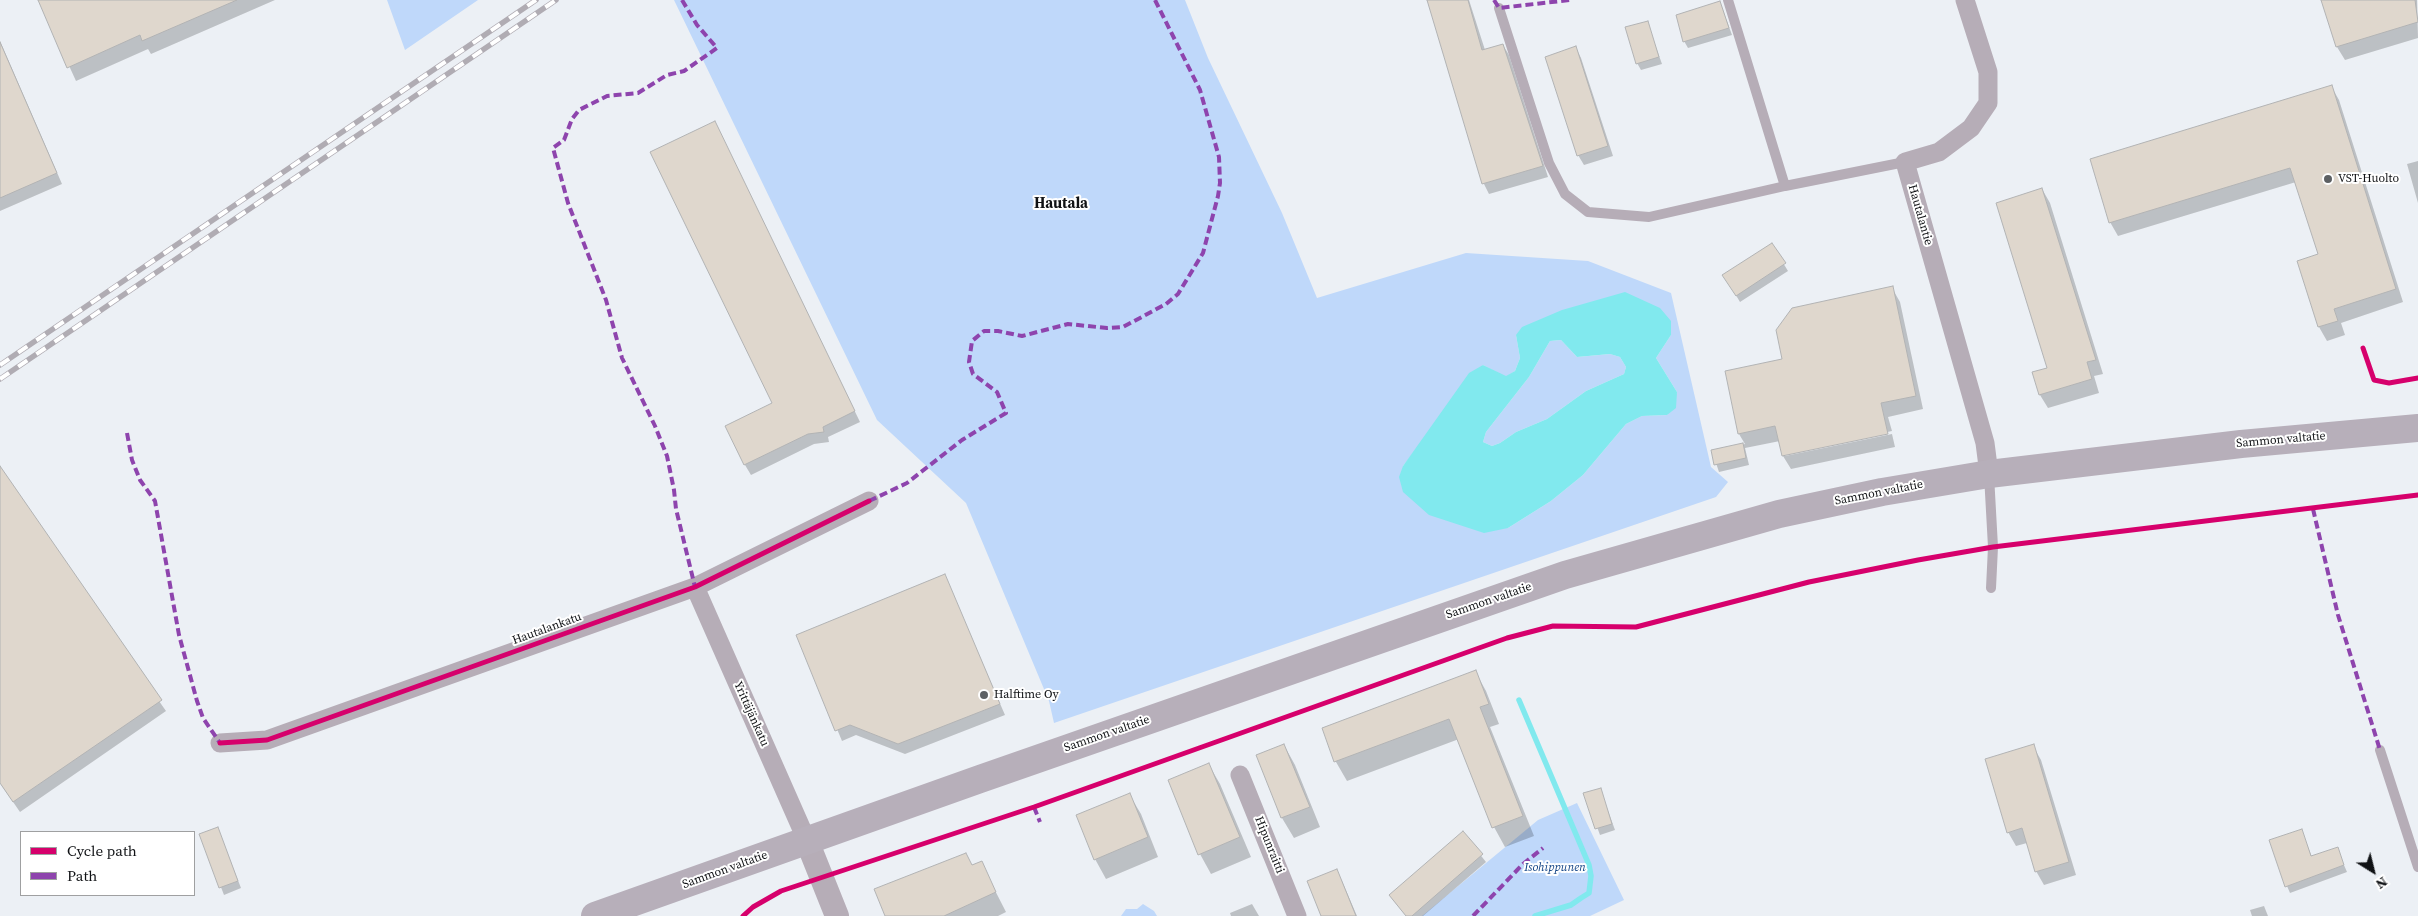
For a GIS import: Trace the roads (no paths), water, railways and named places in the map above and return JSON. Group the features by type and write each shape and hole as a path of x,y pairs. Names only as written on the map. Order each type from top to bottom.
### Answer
{"main road":[{"name":"Sammon valtatie","path":"596,916 1565,575 1779,514 1882,492 1989,474 2241,444 2418,428"}],"street":[{"path":"1905,162 1939,152 1971,128 1988,104 1988,72 1965,0"},
{"name":"Hautalantie","path":"1905,162 1985,443 1989,474"},
{"name":"Hautalankatu","path":"220,743 267,740 695,587 869,501"},
{"name":"Yrittäjänkatu","path":"695,587 807,841"},
{"name":"Hipunraitti","path":"1240,775 1298,916"},
{"path":"807,841 838,916"}],"lane":[{"path":"1728,0 1785,186"},
{"path":"1499,8 1549,164 1564,194 1588,212 1649,217 1700,207 1785,186 1905,162"},
{"path":"1989,474 1994,547 1991,588"},
{"path":"2380,750 2418,867"}],"waterway":[{"path":"1519,700 1589,865 1591,876 1589,893 1571,905 1535,916"}],"railway":[{"path":"0,365 536,0"},
{"path":"0,379 556,0"}],"place":[{"name":"VST-Huolto","path":"2328,179"},
{"name":"Halftime Oy","path":"984,695"}],"district":[{"name":"Hautala","path":"1061,204"}],"park label":[{"name":"Isohippunen","path":"1555,868"}]}
